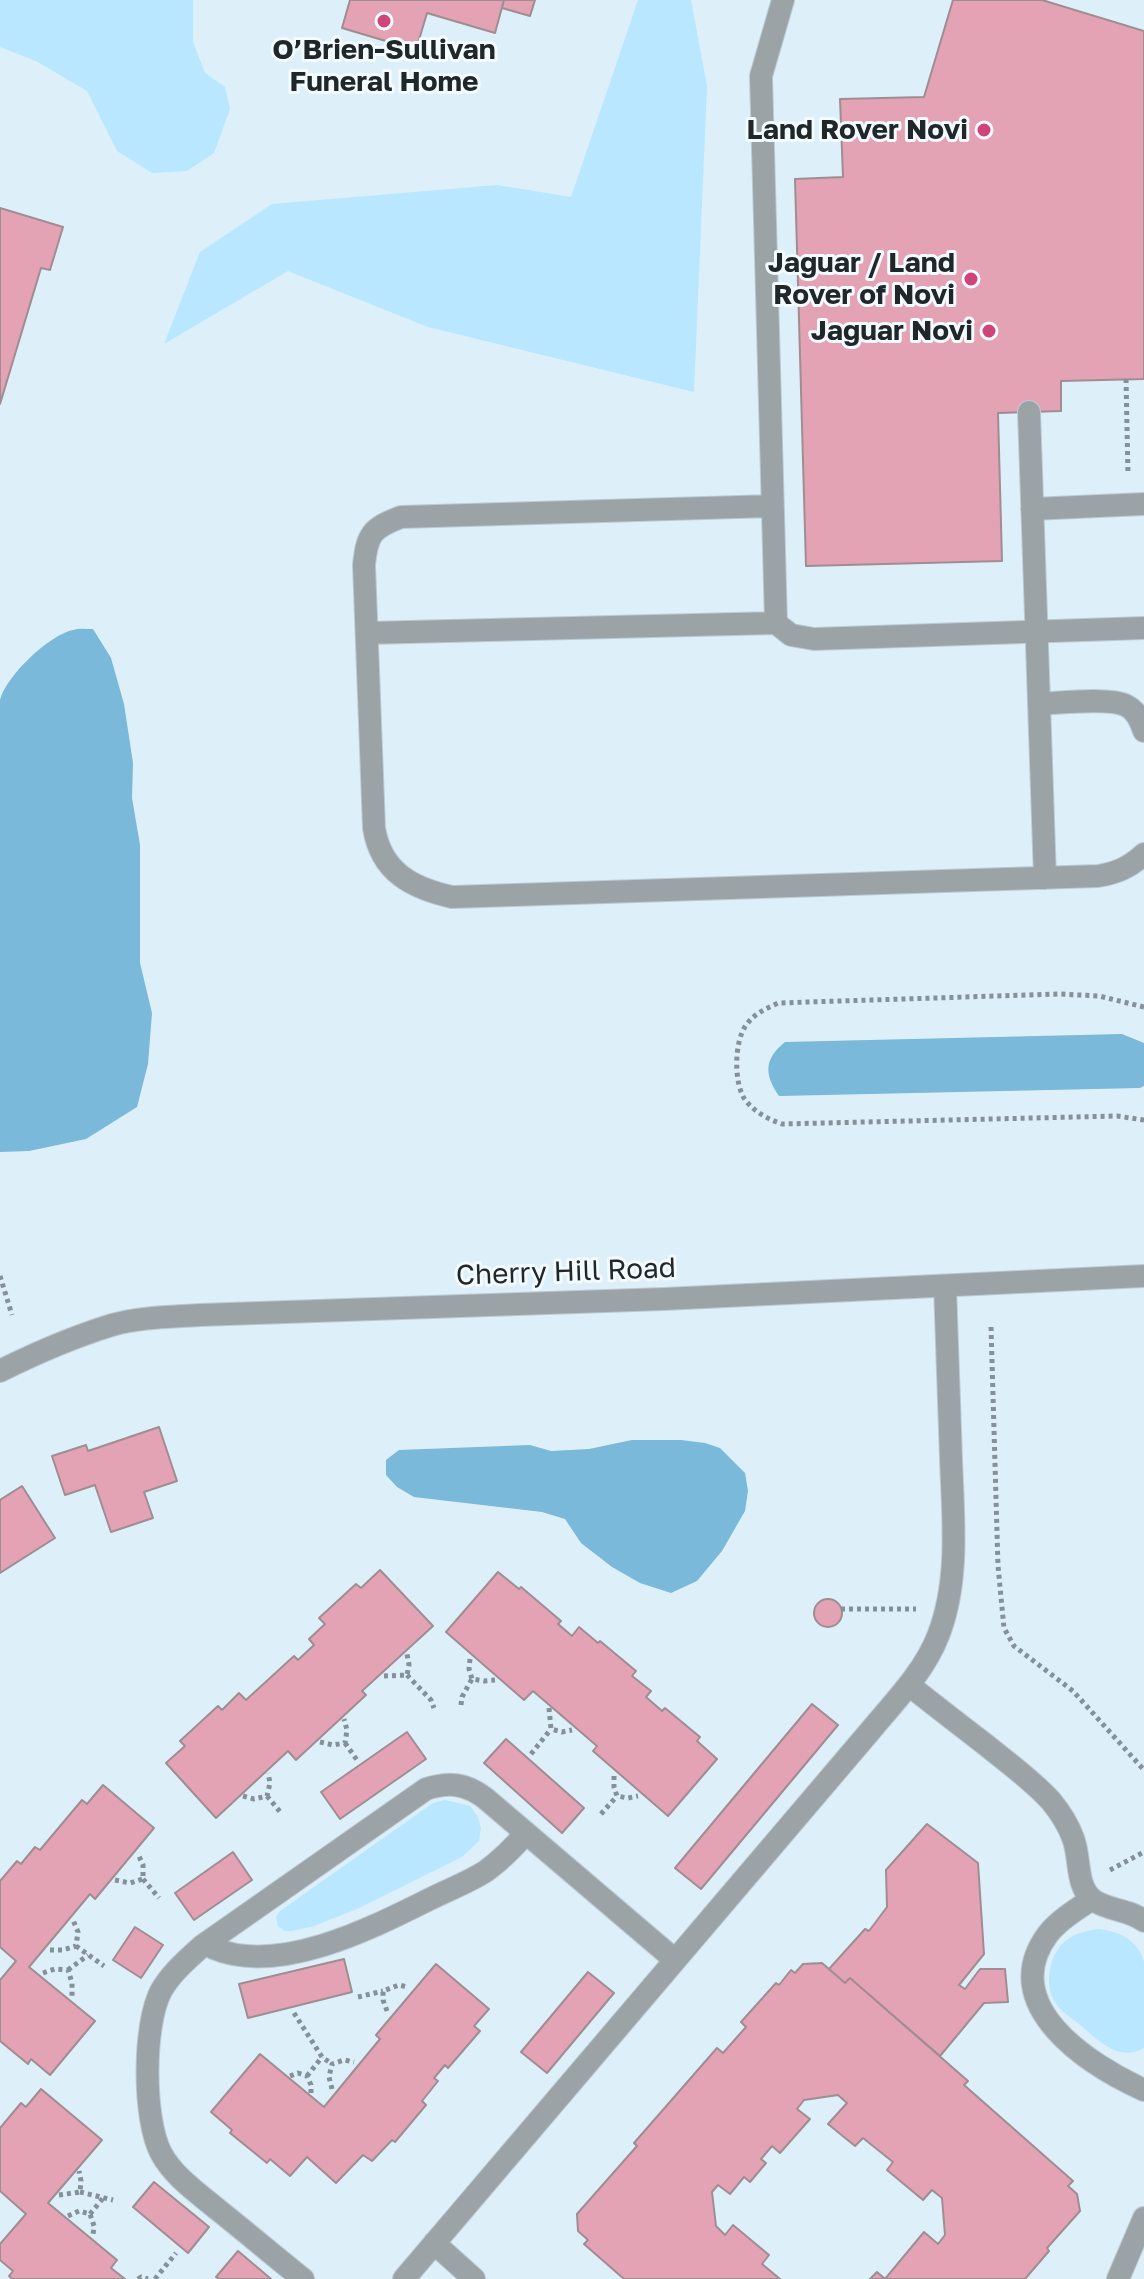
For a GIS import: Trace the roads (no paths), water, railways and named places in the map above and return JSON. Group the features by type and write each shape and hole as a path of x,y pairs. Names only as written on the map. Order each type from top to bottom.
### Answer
{"street":[{"path":"776,623 761,76 783,0"},
{"path":"1029,412 1045,878"},
{"path":"1032,509 1144,504"},
{"path":"772,506 401,517 370,534 364,565 374,828 377,844 397,872 411,884 452,897 1098,876 1117,873 1133,865 1144,854"},
{"path":"367,633 776,623 791,635 814,639 1144,628"},
{"path":"1039,704 1111,702 1128,706 1140,719 1144,731"},
{"name":"Cherry Hill Road","path":"0,1371 38,1353 114,1325 149,1319 1144,1276"},
{"path":"404,2279 925,1663 938,1636 951,1578 953,1512 945,1286"},
{"path":"909,1685 1018,1771 1049,1800 1068,1826 1078,1854 1081,1885 1092,1899 1127,1911 1144,1921"},
{"path":"303,2279 183,2181 161,2155 155,2139 148,2088 148,2052 152,2014 161,1991 178,1968 209,1942 426,1789 456,1783 472,1788 675,1960"},
{"path":"209,1942 221,1952 262,1956 325,1945 364,1930 484,1872 526,1833"},
{"path":"1092,1899 1049,1931 1043,1942 1034,1969 1033,1983 1038,2006 1061,2036 1094,2063 1144,2090"},
{"path":"1118,2279 1144,2218"},
{"path":"434,2243 474,2279"}],"place":[{"name":"O’Brien-Sullivan Funeral Home","path":"384,21"},
{"name":"Land Rover Novi","path":"984,130"},
{"name":"Jaguar / Land Rover of Novi","path":"971,279"},
{"name":"Jaguar Novi","path":"989,331"}]}
